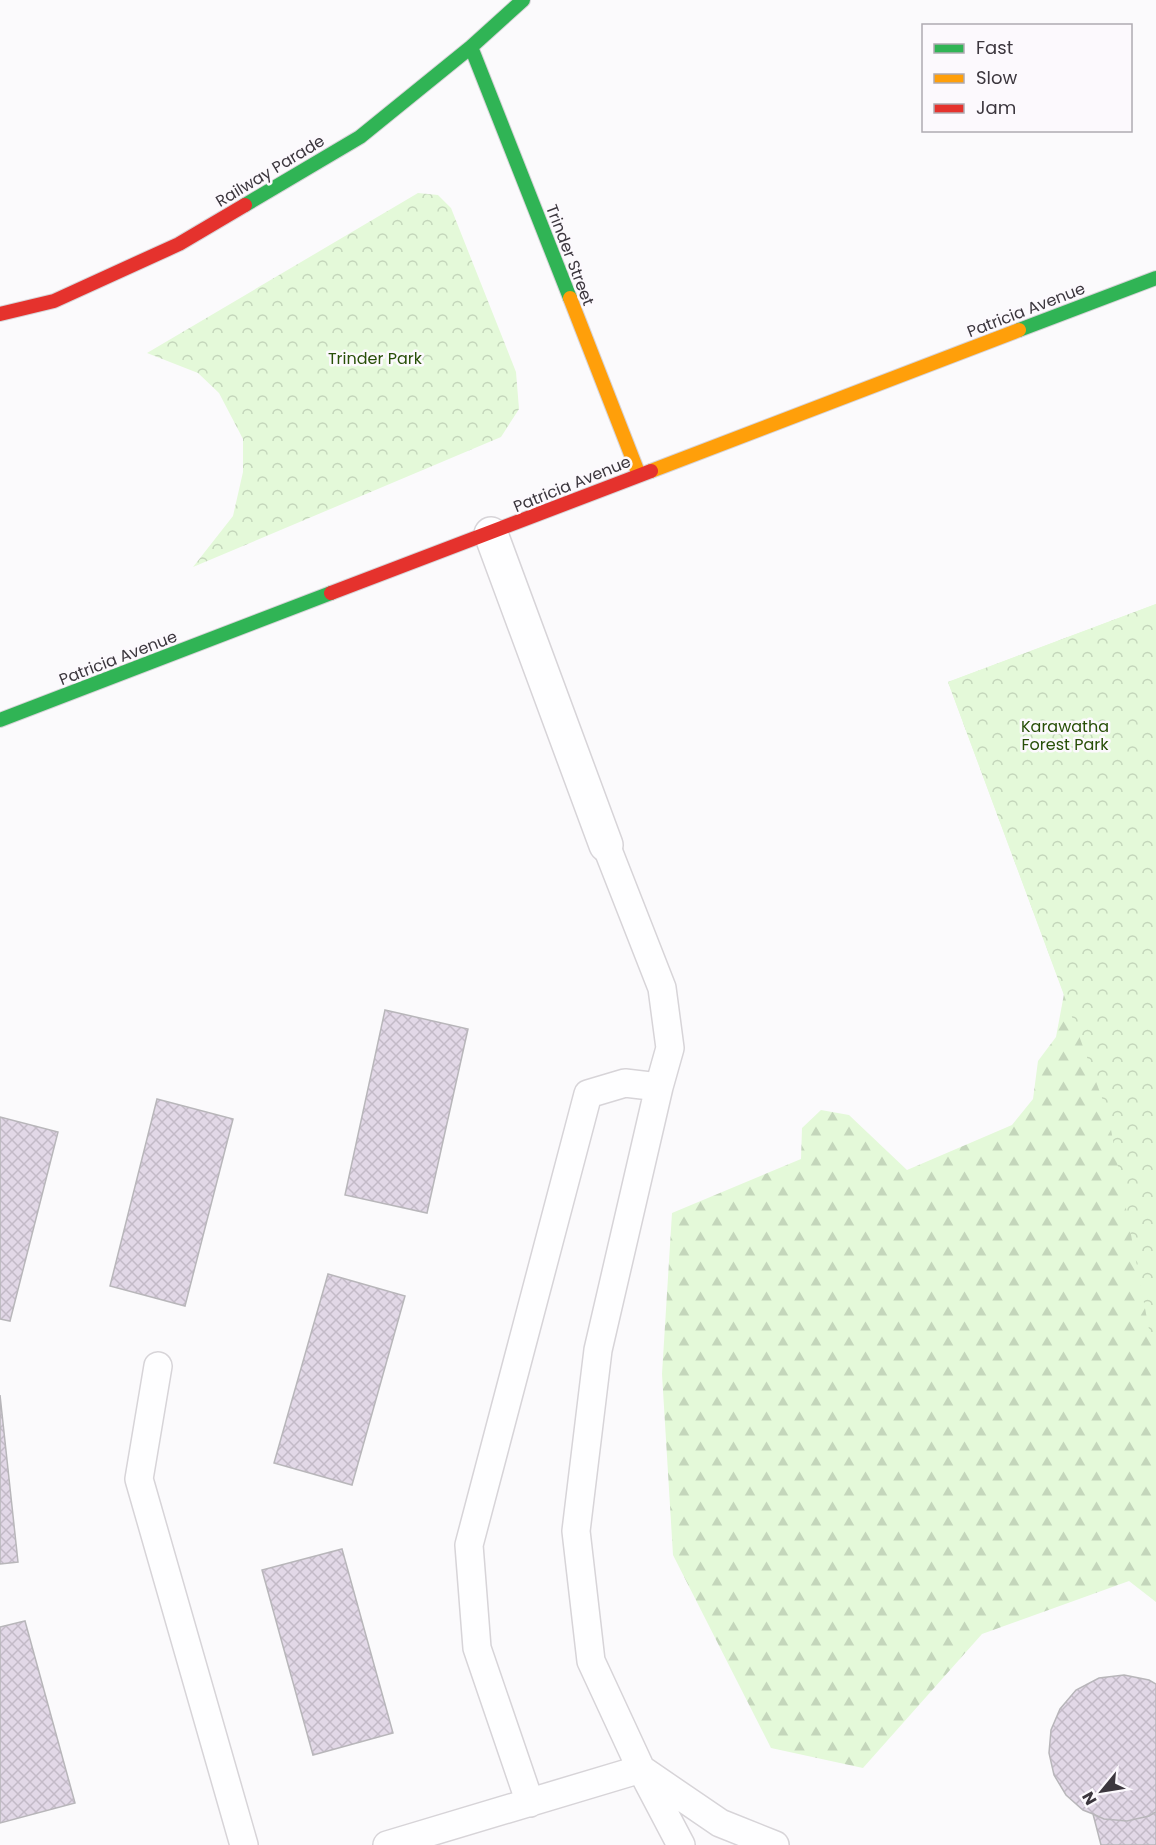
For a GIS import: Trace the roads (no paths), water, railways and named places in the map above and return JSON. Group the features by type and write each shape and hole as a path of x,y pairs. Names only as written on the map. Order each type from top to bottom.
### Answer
{"street":[{"name":"Railway Parade","path":"0,314 54,301 179,244 360,136 471,47 523,0"},
{"name":"Trinder Street","path":"471,47 639,475"},
{"name":"Patricia Avenue","path":"0,720 1156,278"},
{"path":"491,534 606,844"}],"lane":[{"path":"606,844 662,988 670,1048 598,1350 576,1531 591,1661 640,1769 681,1845"},
{"path":"530,1803 477,1648 469,1545 588,1094 626,1083 659,1087"},
{"path":"158,1366 139,1479 244,1845"},
{"path":"387,1845 640,1769"},
{"path":"640,1769 720,1824 775,1845"}],"park label":[{"name":"Trinder Park","path":"375,358"},
{"name":"Karawatha Forest Park","path":"1065,735"}]}
